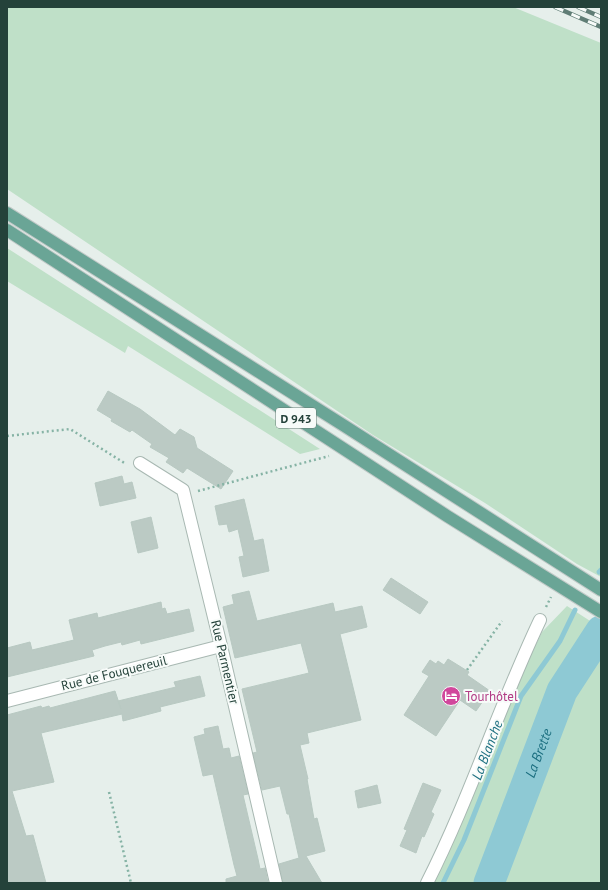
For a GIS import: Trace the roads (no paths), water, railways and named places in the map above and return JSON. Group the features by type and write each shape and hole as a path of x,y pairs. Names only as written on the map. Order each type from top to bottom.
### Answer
{"main road":[{"name":"D 943","path":"7,213 116,283 210,340 601,590"},
{"name":"D 943","path":"7,230 447,516 601,612"}],"street":[{"name":"Rue Parmentier","path":"140,463 183,490 222,646 276,883"},
{"path":"427,883 460,813 494,726 540,620"},
{"name":"Rue de Fouquereuil","path":"7,701 222,646"}],"waterway":[{"name":"La Blanche","path":"443,883 464,840 521,696 560,641 575,610"},
{"name":"La Brette","path":"489,883 562,691 601,631"}],"railway":[{"path":"555,7 601,27"},
{"path":"578,7 601,17"}],"place":[{"name":"Tourhôtel","path":"451,696"}]}
